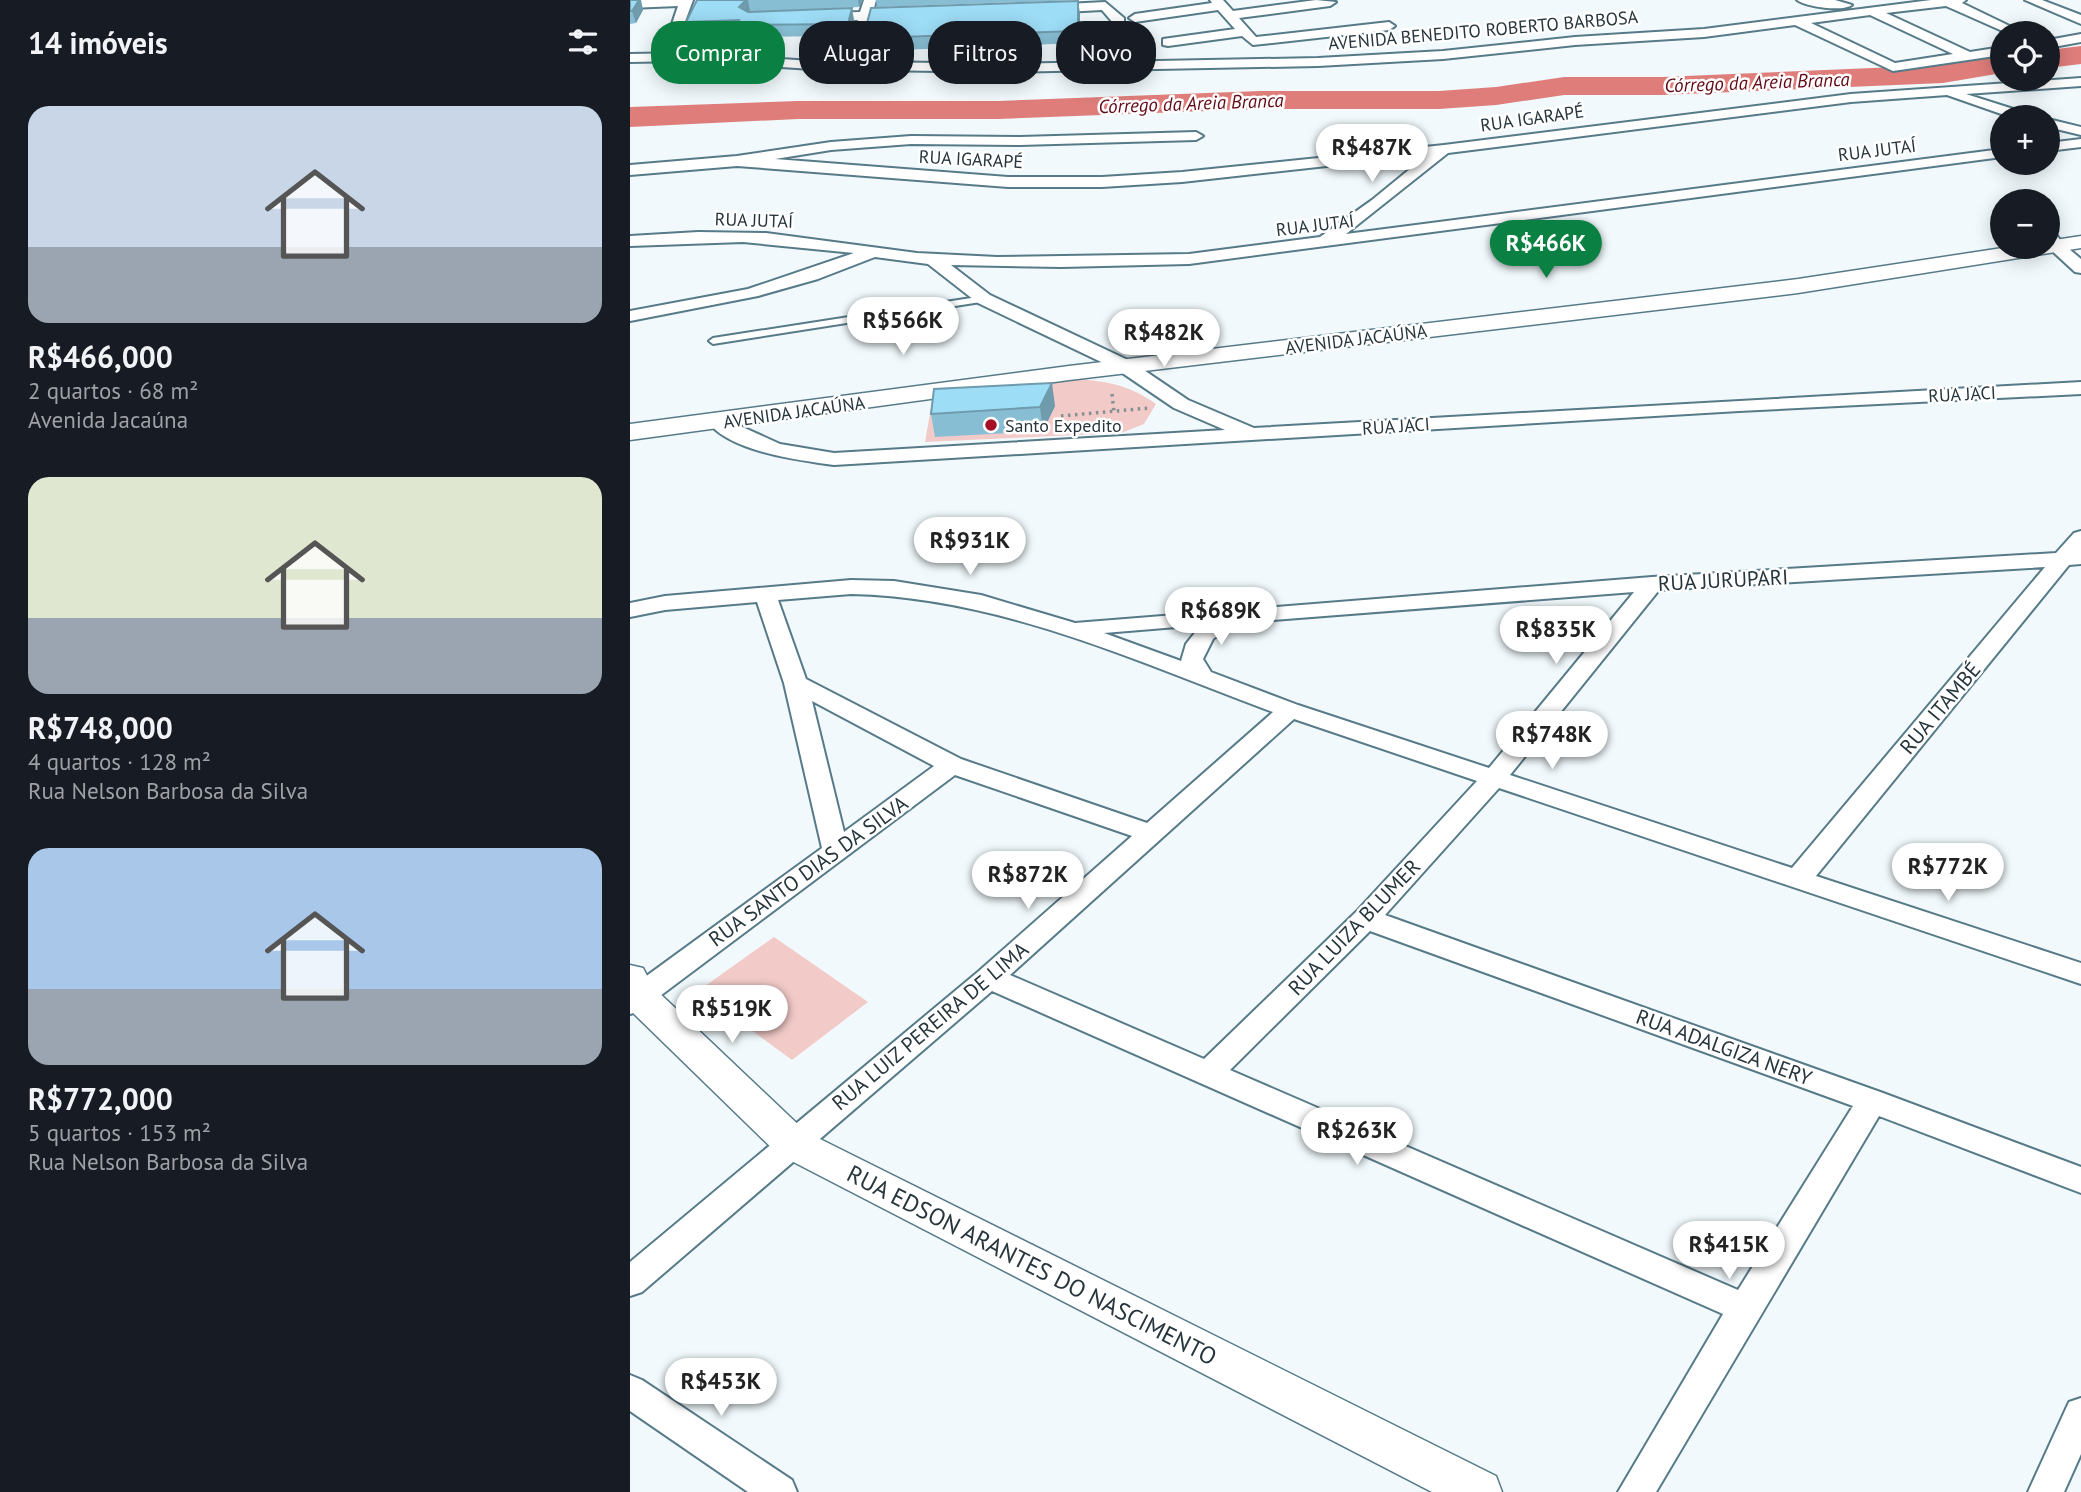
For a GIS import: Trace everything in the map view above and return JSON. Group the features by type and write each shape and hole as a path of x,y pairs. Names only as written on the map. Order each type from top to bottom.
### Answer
{"street":[{"name":"AVENIDA BENEDITO ROBERTO BARBOSA","path":"1803,0 1871,11 1954,1"},
{"name":"AVENIDA BENEDITO ROBERTO BARBOSA","path":"630,58 685,57 778,64 1002,68 1304,63 1443,55 1575,41 1704,33 1799,22 1842,6 1910,0"},
{"path":"2031,0 2081,20"},
{"path":"630,4 687,1 679,21"},
{"path":"865,1 865,21"},
{"path":"1954,1 1993,21"},
{"path":"1135,18 1222,7 1330,2"},
{"path":"1028,10 1105,6 1119,21"},
{"path":"1222,7 1253,41 1389,26"},
{"path":"1871,11 1969,56"},
{"path":"814,17 920,14"},
{"path":"1799,22 1893,67 1990,53"},
{"path":"1168,42 1246,32"},
{"path":"2060,41 2081,37"},
{"name":"RUA IGARAPÉ","path":"737,161 1009,170 1079,183 1182,177 1444,149 1816,102 2081,82"},
{"path":"1943,91 1990,106"},
{"path":"2060,126 2081,131"},
{"name":"RUA IGARAPÉ","path":"630,170 737,161 873,142 1196,136"},
{"path":"1009,170 1020,141"},
{"path":"2060,146 2081,143"},
{"path":"1320,244 1378,203 1444,149"},
{"name":"RUA JUTAÍ","path":"630,241 758,239 811,242 870,253 933,259 1123,262 1189,259 1990,155"},
{"name":"AVENIDA JACAÚNA","path":"2060,233 2081,225"},
{"name":"AVENIDA JACAÚNA","path":"630,415 1095,355 1606,295 1835,264 1990,239"},
{"name":"AVENIDA JACAÚNA","path":"2060,239 2081,242"},
{"path":"2060,247 2081,268"},
{"name":"AVENIDA JACAÚNA","path":"630,432 1125,366 1798,286 1990,249"},
{"path":"630,316 718,302 831,270 870,253"},
{"path":"933,259 984,299 1095,355 1125,366 1181,404 1253,435"},
{"name":"RUA JACI","path":"718,422 757,444 794,454 834,459 1739,405 2081,388"},
{"path":"1181,404 1182,439"},
{"name":"RUA ITAMBÉ","path":"1799,878 2072,559 2081,537"},
{"name":"RUA JURUPARI","path":"1072,629 1652,584 2072,559"},
{"name":"RUA LUIZA BLUMER","path":"1208,1073 1366,919 1495,776 1652,584"},
{"path":"630,610 665,603 851,587 894,588 981,602 1072,629 1290,710 1495,776 2081,974"},
{"path":"766,596 796,683 835,850"},
{"path":"1202,677 1191,659 1196,644 1204,632 1228,617"},
{"path":"796,683 952,765 1150,833"},
{"name":"RUA LUIZ PEREIRA DE LIMA","path":"630,1282 989,978 1290,710"},
{"name":"RUA SANTO DIAS DA SILVA","path":"633,992 952,765"},
{"name":"RUA ADALGIZA NERY","path":"1366,919 1872,1101 2081,1180"},
{"path":"989,978 1745,1308"},
{"name":"RUA EDSON ARANTES DO NASCIMENTO","path":"633,992 792,1143 1479,1492"},
{"path":"1636,1492 1872,1101"},
{"path":"630,1391 779,1492"},
{"path":"2046,1492 2081,1414"}],"lane":[{"path":"713,341 984,299"}],"path":[{"path":"1112,394 1114,412"},
{"path":"1061,416 1181,404"}],"shaded area":[{"path":"1071,379 1116,385 1136,392 1156,404 1144,424 1121,433 925,442 933,396"},
{"path":"774,937 868,1002 792,1060 698,991"}],"building":[{"path":"630,0 639,0 632,11 630,11"},
{"path":"697,0 746,0 739,7 748,12 852,8 849,21 799,21 799,24 785,25 785,21 686,21"},
{"path":"1078,1 1078,21 1056,21 1056,32 1042,32 1042,21 928,21 928,36 914,37 914,21 868,21 871,8"},
{"path":"1052,383 1040,407 931,414 934,389"}],"waterway":[{"name":"Córrego da Areia Branca","path":"2060,58 2081,55"},
{"name":"Córrego da Areia Branca","path":"630,117 798,110 999,110 1260,100 1439,100 1496,96 1564,86 1662,86 1943,74 1990,66"}],"place":[{"name":"Santo Expedito","path":"991,425"}]}
